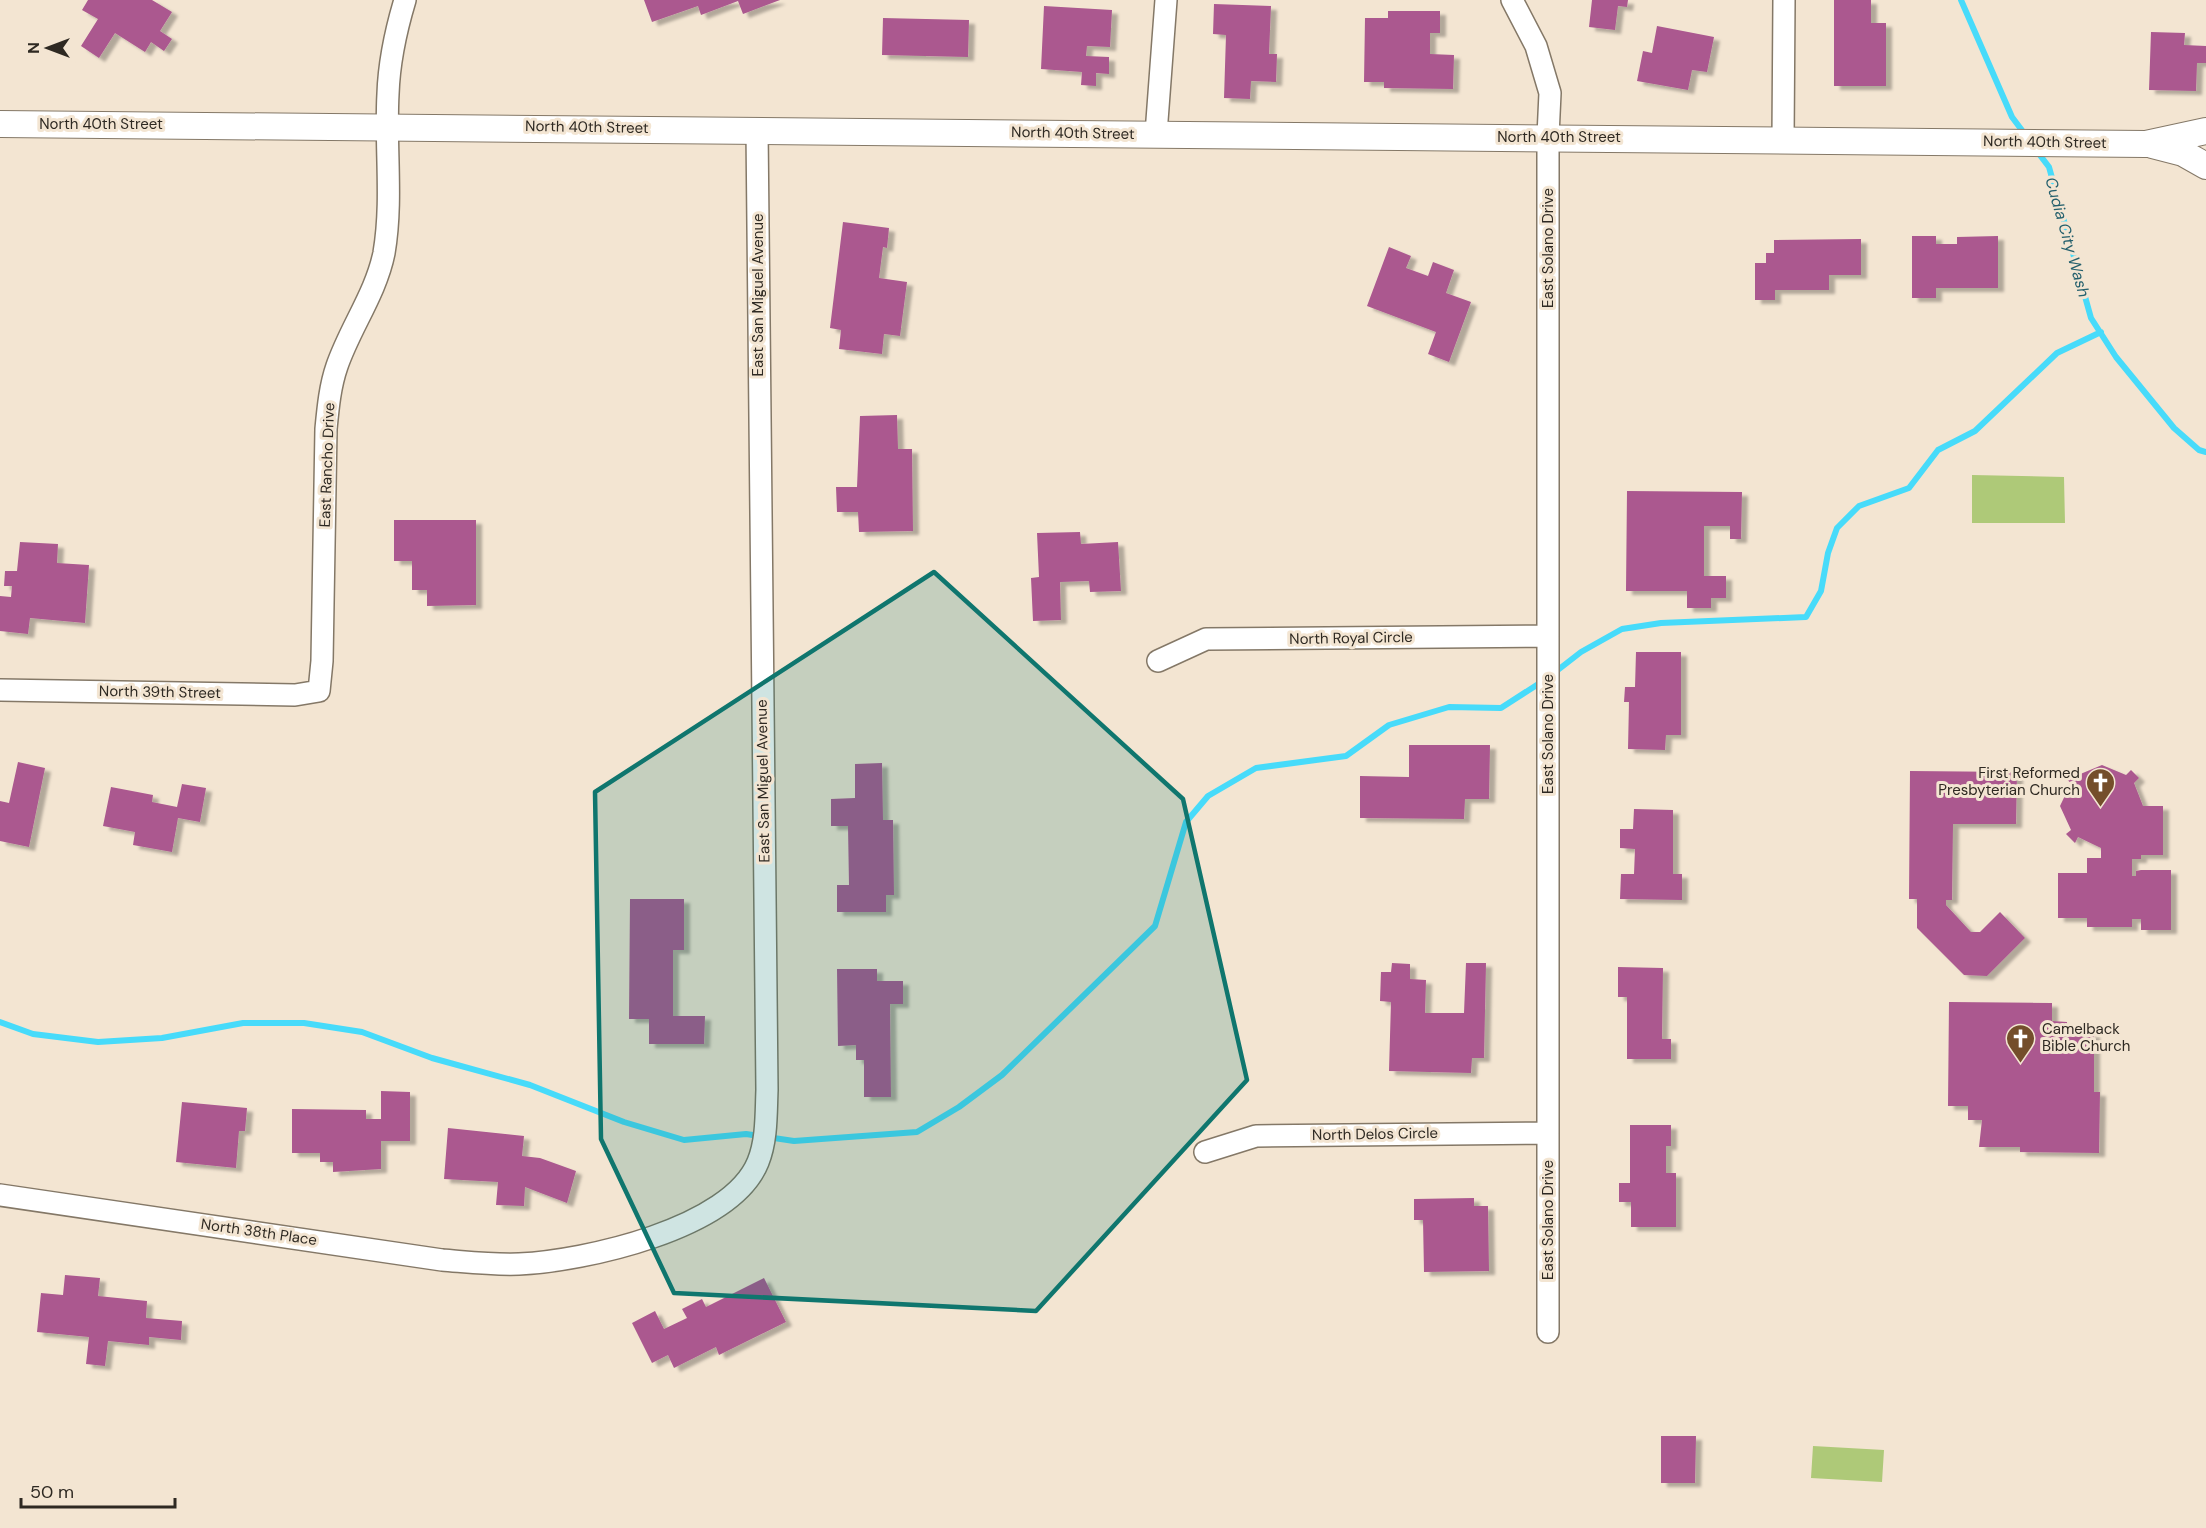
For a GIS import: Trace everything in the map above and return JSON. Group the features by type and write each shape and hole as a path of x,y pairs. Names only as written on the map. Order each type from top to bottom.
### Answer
{"street":[{"name":"East Rancho Drive","path":"319,691 322,661 326,429 336,367 361,309 372,291 383,256 388,222 388,94 393,51 405,0"},
{"path":"1156,134 1166,0"},
{"path":"1512,0 1536,46 1550,93 1548,136"},
{"path":"1783,139 1784,0"},
{"name":"North 40th Street","path":"0,124 389,125 2146,144 2183,153 2206,166"},
{"name":"East San Miguel Avenue","path":"519,1264 568,1260 605,1251 688,1223 731,1197 758,1164 762,1148 766,1127 767,1090 757,129"},
{"name":"North 40th Street","path":"2146,144 2206,131"},
{"name":"East Solano Drive","path":"1548,136 1548,1332"},
{"name":"North Royal Circle","path":"1158,661 1206,639 1548,636"},
{"name":"North 39th Street","path":"0,690 295,695 319,691"},
{"name":"North Delos Circle","path":"1205,1152 1256,1136 1548,1133"},
{"name":"North 38th Place","path":"0,1195 442,1260 519,1264"}],"highlighted area":[{"path":"934,572 1183,799 1247,1080 1036,1311 674,1293 601,1139 595,792"}],"green space":[{"path":"1972,475 2064,477 2065,523 1972,523"},
{"path":"1813,1446 1884,1450 1882,1482 1811,1478"}],"building":[{"path":"88,0 152,0 172,12 160,31 172,39 164,51 151,42 145,52 115,33 99,58 81,46 98,19 82,10"},
{"path":"644,0 780,0 743,14 738,1 701,15 698,6 652,22"},
{"path":"1592,0 1628,0 1627,7 1618,6 1615,30 1589,27"},
{"path":"1834,0 1871,0 1871,23 1886,23 1886,86 1834,86"},
{"path":"1214,4 1271,6 1269,54 1277,54 1276,82 1251,81 1250,99 1224,98 1226,35 1213,34"},
{"path":"1044,6 1112,10 1110,47 1087,46 1086,56 1109,57 1109,74 1096,73 1096,86 1081,85 1082,72 1041,69"},
{"path":"1388,11 1440,11 1440,33 1430,33 1430,54 1454,55 1453,89 1384,88 1384,82 1364,82 1365,18 1388,18"},
{"path":"883,18 969,20 968,57 882,55"},
{"path":"1657,26 1714,37 1707,72 1692,70 1688,90 1637,81 1643,51 1652,53"},
{"path":"2151,32 2185,33 2184,45 2206,46 2206,63 2197,63 2196,91 2149,90"},
{"path":"843,222 889,228 887,248 883,247 879,278 907,282 900,336 884,334 882,354 839,349 841,330 830,328"},
{"path":"1912,236 1936,236 1936,244 1957,244 1957,237 1998,236 1998,288 1936,288 1936,298 1912,298"},
{"path":"1861,239 1861,275 1829,275 1829,290 1775,290 1775,300 1755,300 1755,263 1766,263 1766,253 1774,253 1774,240"},
{"path":"1389,247 1411,256 1406,268 1428,276 1433,262 1454,270 1446,293 1471,302 1449,362 1428,354 1436,332 1367,306"},
{"path":"897,415 898,449 912,449 913,531 859,532 858,512 837,512 836,487 857,487 860,416"},
{"path":"1627,491 1742,492 1741,539 1730,539 1730,526 1704,526 1704,576 1726,576 1726,598 1711,598 1711,608 1687,608 1687,591 1626,591"},
{"path":"394,520 476,520 476,605 427,606 427,590 412,590 412,561 394,561"},
{"path":"1080,532 1081,544 1118,542 1121,591 1090,592 1089,581 1060,582 1061,620 1033,621 1031,578 1039,577 1037,533"},
{"path":"20,542 58,544 57,563 89,565 85,623 30,618 28,634 0,631 0,596 11,597 12,586 4,586 5,571 17,571"},
{"path":"1636,652 1681,652 1681,735 1666,735 1665,750 1628,749 1629,702 1624,702 1625,687 1635,687"},
{"path":"1409,745 1490,745 1489,799 1465,799 1464,819 1360,818 1360,776 1409,777"},
{"path":"18,762 45,768 29,847 0,841 0,801 9,803"},
{"path":"882,763 883,820 893,820 894,895 886,895 886,912 837,912 837,885 849,885 848,826 831,826 831,799 855,798 855,764"},
{"path":"2102,765 2126,775 2131,770 2139,778 2134,783 2143,806 2163,806 2163,855 2141,855 2141,859 2132,859 2132,876 2136,876 2136,871 2141,870 2171,870 2171,930 2141,930 2141,919 2132,919 2132,927 2087,927 2087,918 2058,918 2058,873 2087,873 2087,858 2101,858 2101,848 2078,837 2075,843 2066,834 2071,830 2060,806 2071,783 2066,779 2075,770 2078,775"},
{"path":"1910,771 2017,772 2016,824 1953,824 1952,900 1946,900 1946,905 1971,932 1980,932 2000,912 2025,938 1987,976 1964,975 1917,928 1917,899 1909,899"},
{"path":"182,784 206,788 200,822 178,818 172,852 133,845 135,832 103,826 111,787 153,795 152,802 177,807"},
{"path":"1634,809 1673,810 1673,874 1682,874 1682,900 1620,899 1621,874 1634,874 1635,849 1620,848 1620,829 1633,829"},
{"path":"630,899 684,899 684,950 673,950 673,1016 705,1016 704,1044 649,1044 649,1019 629,1019"},
{"path":"1392,963 1410,964 1410,979 1426,980 1425,1013 1464,1013 1466,963 1486,963 1484,1058 1472,1058 1471,1073 1389,1071 1391,1002 1380,1001 1381,972 1391,972"},
{"path":"1618,967 1663,968 1662,1039 1671,1039 1671,1059 1627,1059 1627,997 1618,997"},
{"path":"837,969 877,969 877,981 903,981 903,1004 890,1004 891,1097 864,1097 864,1060 856,1060 856,1045 838,1046"},
{"name":"Camelback Bible Church","path":"1949,1002 2052,1003 2052,1021 2067,1022 2067,1036 2094,1033 2094,1092 2100,1092 2099,1153 2020,1152 2020,1147 1979,1147 1982,1120 1968,1120 1968,1106 1948,1106"},
{"path":"381,1091 410,1092 410,1141 381,1141 381,1169 333,1172 333,1162 320,1162 320,1153 292,1153 292,1109 366,1110 366,1119 381,1119"},
{"path":"182,1102 247,1108 245,1131 239,1131 236,1168 176,1162"},
{"path":"1630,1125 1671,1125 1671,1146 1666,1146 1666,1173 1676,1173 1676,1227 1631,1227 1631,1202 1619,1202 1619,1183 1630,1183"},
{"path":"448,1128 524,1136 522,1156 540,1158 576,1171 567,1203 525,1187 524,1206 496,1205 498,1182 444,1179"},
{"path":"1474,1198 1474,1206 1488,1206 1489,1271 1424,1272 1423,1220 1414,1220 1414,1199"},
{"path":"65,1275 100,1278 98,1296 147,1301 146,1318 182,1321 181,1340 149,1337 149,1345 108,1341 105,1366 86,1364 89,1337 37,1332 41,1293 63,1295"},
{"path":"764,1278 786,1322 719,1355 716,1347 674,1368 668,1355 652,1363 632,1323 655,1311 664,1329 687,1318 682,1309 702,1299 706,1307"},
{"path":"1661,1436 1696,1436 1695,1483 1661,1483"}],"waterway":[{"name":"Cudia City Wash","path":"1961,0 2012,117 2027,137"},
{"name":"Cudia City Wash","path":"2036,150 2049,167 2091,318 2116,357 2174,428 2199,450 2206,452"},
{"path":"1554,673 1581,652 1622,629 1661,623 1806,617 1821,591 1828,553 1837,528 1859,506 1909,488 1938,450 1975,431 2057,353 2101,332"},
{"path":"0,1022 33,1034 98,1042 162,1038 243,1023 304,1023 362,1032 432,1058 530,1085 624,1122 684,1140 746,1134 794,1141 917,1132 959,1107 1002,1075 1155,926 1186,822 1208,796 1256,768 1346,756 1389,725 1449,707 1501,708 1543,681"}],"place":[{"name":"First Reformed Presbyterian Church","path":"2101,808"},
{"name":"Camelback Bible Church","path":"2021,1064"}]}
